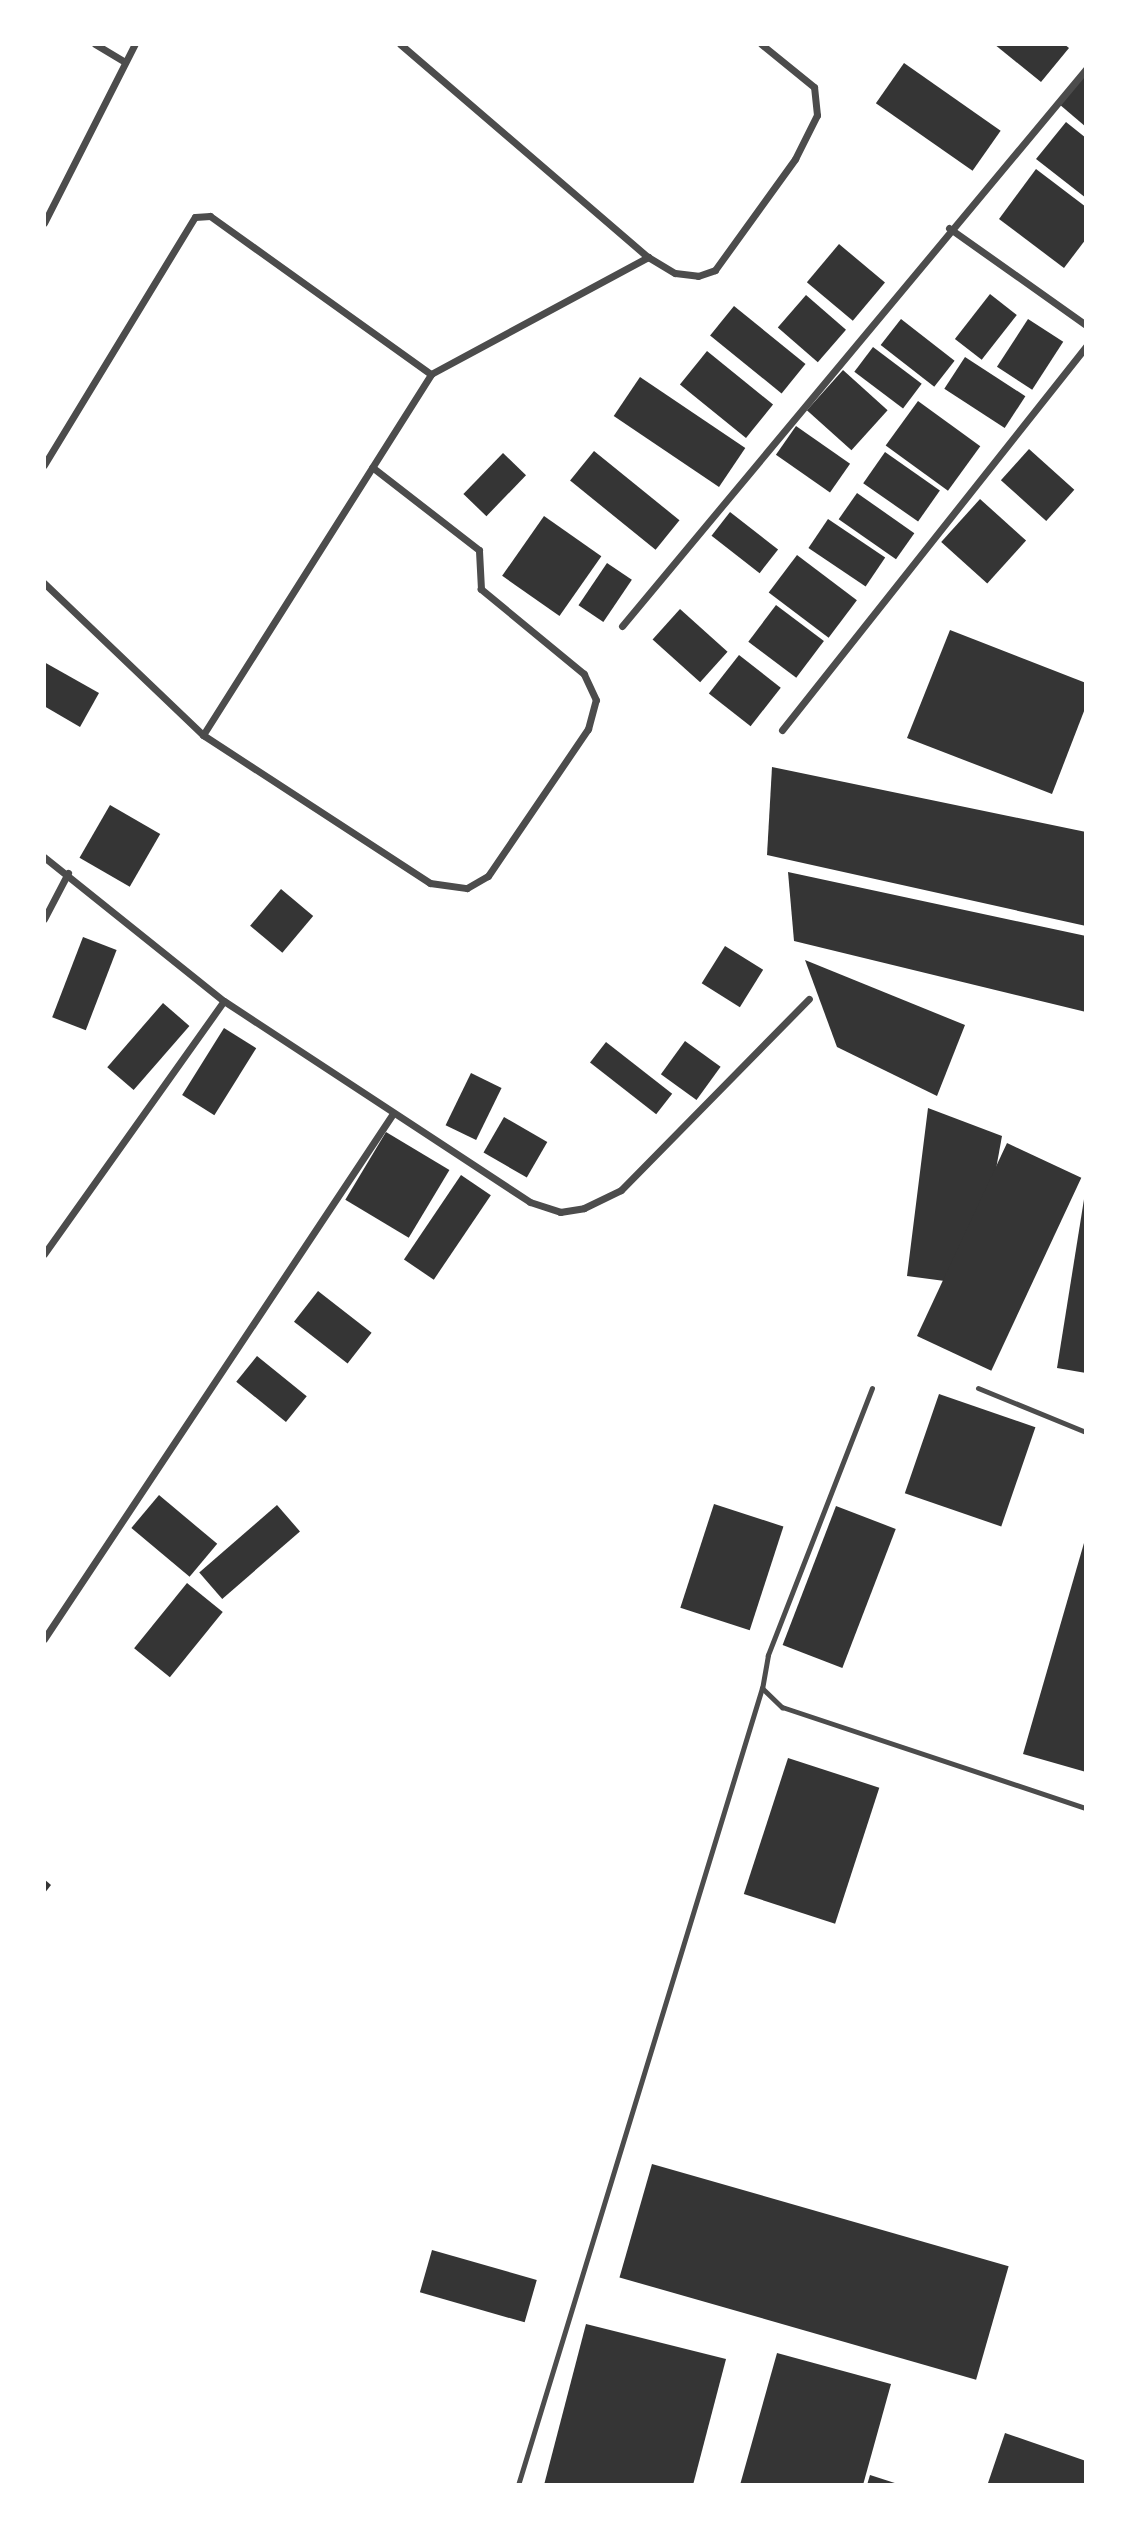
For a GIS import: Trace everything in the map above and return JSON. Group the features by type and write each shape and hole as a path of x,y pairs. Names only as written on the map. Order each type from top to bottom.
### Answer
{"street":[{"path":"95,44 125,62"},
{"path":"44,223 135,44"},
{"path":"400,44 648,257 675,273 698,276 715,270 795,159 817,115 814,88 761,44"},
{"path":"622,626 949,228 1086,69"},
{"path":"44,465 195,217 210,216 431,374"},
{"path":"949,228 1086,325"},
{"path":"203,735 431,374 648,257"},
{"path":"782,730 1086,346"},
{"path":"44,583 203,735 430,883 467,888 488,876 589,729 596,699 584,674 481,589 479,550 372,467"},
{"path":"44,857 68,873 224,1001 392,1115 530,1202 560,1212 584,1208 621,1190 809,999"},
{"path":"44,919 68,873"},
{"path":"44,1254 224,1001"},
{"path":"44,1639 392,1115"}],"lane":[{"path":"518,2485 762,1688 768,1655 872,1388"},
{"path":"978,1388 1086,1432"},
{"path":"762,1688 782,1707 1086,1808"}],"building":[{"path":"994,44 1064,44 1069,48 1041,82"},
{"path":"904,63 1001,131 973,171 876,103"},
{"path":"1086,72 1086,127 1059,104"},
{"path":"1066,122 1086,138 1086,198 1036,159"},
{"path":"1036,169 1086,207 1086,239 1064,268 999,219"},
{"path":"839,244 885,283 853,321 807,282"},
{"path":"990,294 1017,315 982,360 955,339"},
{"path":"806,295 846,330 818,362 778,327"},
{"path":"734,306 805,364 782,393 710,336"},
{"path":"901,319 955,361 934,387 881,345"},
{"path":"1028,319 1063,342 1032,390 997,367"},
{"path":"873,347 922,384 903,408 854,372"},
{"path":"707,351 773,404 746,438 680,384"},
{"path":"965,357 1025,396 1005,428 944,389"},
{"path":"843,370 888,410 851,450 807,410"},
{"path":"640,377 745,448 719,487 614,416"},
{"path":"918,401 980,446 948,491 886,445"},
{"path":"796,426 850,464 830,493 776,455"},
{"path":"1029,449 1074,490 1046,521 1001,480"},
{"path":"594,451 679,520 656,550 570,481"},
{"path":"885,452 940,490 918,522 863,483"},
{"path":"503,453 526,475 486,516 463,494"},
{"path":"857,493 914,533 896,559 839,519"},
{"path":"980,499 1026,540 987,584 941,542"},
{"path":"730,512 778,550 760,573 712,536"},
{"path":"544,516 601,556 559,616 502,576"},
{"path":"828,519 885,558 866,587 808,548"},
{"path":"797,555 857,600 829,638 769,593"},
{"path":"607,563 632,580 603,622 578,605"},
{"path":"776,605 824,641 796,678 748,642"},
{"path":"680,609 728,652 700,682 653,639"},
{"path":"950,630 1086,683 1086,706 1052,794 907,738"},
{"path":"739,655 781,688 751,726 709,694"},
{"path":"44,662 99,693 80,727 44,706"},
{"path":"772,767 1086,832 1086,926 767,855"},
{"path":"110,805 160,834 130,887 80,858"},
{"path":"788,872 1086,936 1086,1012 794,941"},
{"path":"281,889 313,916 282,953 250,926"},
{"path":"83,937 117,950 86,1030 52,1017"},
{"path":"725,946 763,970 740,1007 702,983"},
{"path":"805,960 965,1025 937,1096 837,1047"},
{"path":"163,1003 189,1026 134,1090 107,1067"},
{"path":"224,1028 256,1048 214,1115 182,1095"},
{"path":"685,1041 721,1067 696,1100 661,1074"},
{"path":"606,1042 672,1094 656,1114 590,1062"},
{"path":"471,1073 502,1088 476,1140 446,1125"},
{"path":"928,1108 1002,1136 975,1285 907,1276"},
{"path":"504,1117 547,1142 527,1178 484,1153"},
{"path":"386,1132 449,1170 409,1238 345,1200"},
{"path":"1007,1143 1081,1178 991,1371 917,1336"},
{"path":"461,1175 491,1195 434,1280 404,1260"},
{"path":"1086,1193 1086,1373 1057,1368"},
{"path":"318,1291 372,1333 348,1364 294,1322"},
{"path":"257,1356 307,1396 286,1422 236,1382"},
{"path":"939,1394 1035,1427 1001,1526 905,1493"},
{"path":"159,1495 217,1544 190,1577 131,1528"},
{"path":"714,1504 783,1527 750,1630 680,1608"},
{"path":"277,1505 300,1531 222,1599 199,1573"},
{"path":"836,1506 896,1529 842,1668 783,1645"},
{"path":"1086,1536 1086,1772 1023,1754"},
{"path":"187,1583 223,1612 170,1677 134,1648"},
{"path":"788,1758 879,1788 835,1924 744,1894"},
{"path":"44,1879 51,1885 44,1894"},
{"path":"652,2164 1009,2266 976,2380 619,2277"},
{"path":"432,2250 537,2280 525,2322 420,2292"},
{"path":"586,2324 726,2359 693,2485 544,2485"},
{"path":"777,2353 891,2384 863,2485 740,2485"},
{"path":"1005,2433 1086,2461 1086,2485 988,2483"},
{"path":"870,2475 901,2485 867,2485"}]}
